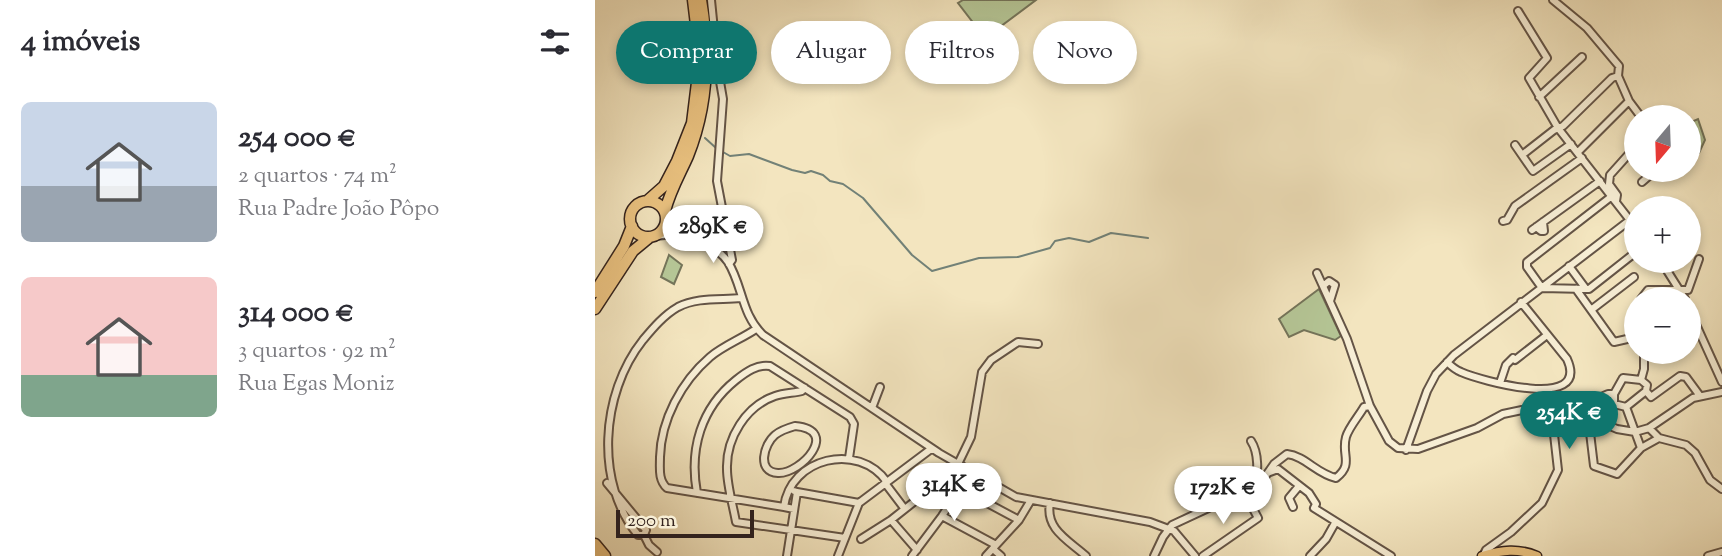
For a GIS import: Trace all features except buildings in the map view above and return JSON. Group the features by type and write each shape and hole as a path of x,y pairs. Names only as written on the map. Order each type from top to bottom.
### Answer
{"highway":[{"path":"595,292 624,246 632,226 633,208 647,201 664,186 692,122 700,58 693,0"},
{"path":"595,309 633,251 664,228 669,194 695,136 704,93 706,30 701,0"},
{"path":"647,201 657,203 666,214"},
{"path":"632,226 639,234 653,236"},
{"path":"595,544 605,556"}],"main road":[{"path":"1482,556 1515,550 1538,556"}],"street":[{"path":"711,0 717,70 723,99 717,181 732,260 729,264"},
{"path":"1553,0 1594,36 1619,66 1618,76 1632,105"},
{"path":"1518,11 1546,58 1529,78 1539,97 1558,128 1624,212"},
{"path":"1539,97 1582,57"},
{"path":"1522,155 1563,126 1612,78 1618,76"},
{"path":"1503,221 1507,220 1515,206 1580,155 1629,101"},
{"path":"1539,109 1548,111"},
{"path":"1515,145 1534,171 1571,144"},
{"path":"1542,288 1527,267 1528,258 1614,199 1617,195 1609,184 1610,175 1624,161"},
{"path":"1534,229 1600,181"},
{"path":"666,214 684,233 716,250 729,264 748,317 756,329 931,449 1016,497 1173,528 1195,556"},
{"path":"1406,450 1427,391 1436,374 1447,362 1624,225"},
{"path":"653,236 684,233"},
{"path":"1542,288 1589,289 1624,261"},
{"path":"1569,266 1586,289"},
{"path":"1317,273 1347,339 1370,406 1389,441 1398,448 1418,450 1477,428 1503,414 1550,408 1570,409 1617,429 1635,432 1649,428 1693,398 1722,392"},
{"path":"1591,310 1635,277"},
{"path":"1323,286 1329,281 1335,285 1330,302"},
{"path":"1576,289 1614,342 1624,340"},
{"path":"644,535 638,535 629,528 615,509 601,454 605,417 622,372 638,346 659,321 675,309 695,301 741,298"},
{"path":"1447,362 1458,372 1521,389 1549,390 1569,377 1571,368 1567,359 1521,302"},
{"path":"756,329 709,358 691,377 671,410 660,452 662,484 667,488 794,509"},
{"path":"1500,383 1506,365 1547,335"},
{"path":"1701,336 1722,382"},
{"path":"958,464 971,437 982,372 991,360 1018,342 1038,344"},
{"path":"1641,380 1644,364"},
{"path":"697,493 694,461 705,418 724,390 763,365 770,366 852,420 854,424 849,458"},
{"path":"1646,391 1651,397 1680,376 1686,377 1700,396"},
{"path":"1614,404 1614,394 1623,378 1641,380 1647,385 1646,391 1626,407"},
{"path":"872,408 880,387"},
{"path":"805,388 802,391 775,396 761,404 737,428 729,446 727,465 736,522 845,538"},
{"path":"1482,556 1542,503 1558,470 1549,390"},
{"path":"1604,407 1601,397 1614,394"},
{"path":"1591,417 1604,407 1614,404 1626,407"},
{"path":"1154,556 1173,528 1255,486 1266,478 1280,458 1287,454 1294,455 1325,476 1336,478 1343,473 1347,464 1346,435 1364,407 1370,406"},
{"path":"1626,407 1641,448"},
{"path":"1591,417 1594,466 1617,474 1641,448 1659,438"},
{"path":"795,426 805,427 813,432 817,439 815,449 791,470 781,474 767,468 764,460 765,449 775,435 795,426"},
{"path":"1649,428 1659,438 1686,445 1695,453 1710,480 1722,489"},
{"path":"1251,441 1259,472 1255,486"},
{"path":"838,556 859,503 931,449"},
{"path":"808,457 814,464"},
{"path":"784,507 788,490 797,476 814,464 849,458 865,464 886,482 904,508"},
{"path":"791,470 797,476"},
{"path":"1270,472 1279,470 1316,504 1314,508 1391,556"},
{"path":"891,520 914,553 971,471"},
{"path":"861,539 891,520 939,482"},
{"path":"607,483 646,530 644,535 649,545 657,552"},
{"path":"1293,507 1289,498 1299,486"},
{"path":"960,488 1019,520"},
{"path":"788,490 859,503"},
{"path":"787,556 797,492"},
{"path":"1203,556 1258,518 1244,492"},
{"path":"986,556 1019,520 1031,500"},
{"path":"1050,503 1048,518 1052,525 1086,556"},
{"path":"942,516 994,547 1001,556"},
{"path":"1310,556 1326,539 1335,523"},
{"path":"1709,556 1722,552"}],"green space":[{"path":"963,0 1036,0 1008,21 972,21 958,3"},
{"path":"1701,128 1705,140 1701,149"},
{"path":"669,255 682,265 674,284 661,277"},
{"path":"1319,289 1341,336 1335,340 1304,330 1289,337 1279,319"}],"waterway":[{"path":"705,138 730,156 749,154 792,170 805,173 811,171 830,181 843,184 863,198 912,255 932,271 979,258 1018,257 1050,248 1055,241 1069,238 1089,242 1111,233 1148,238"}]}
